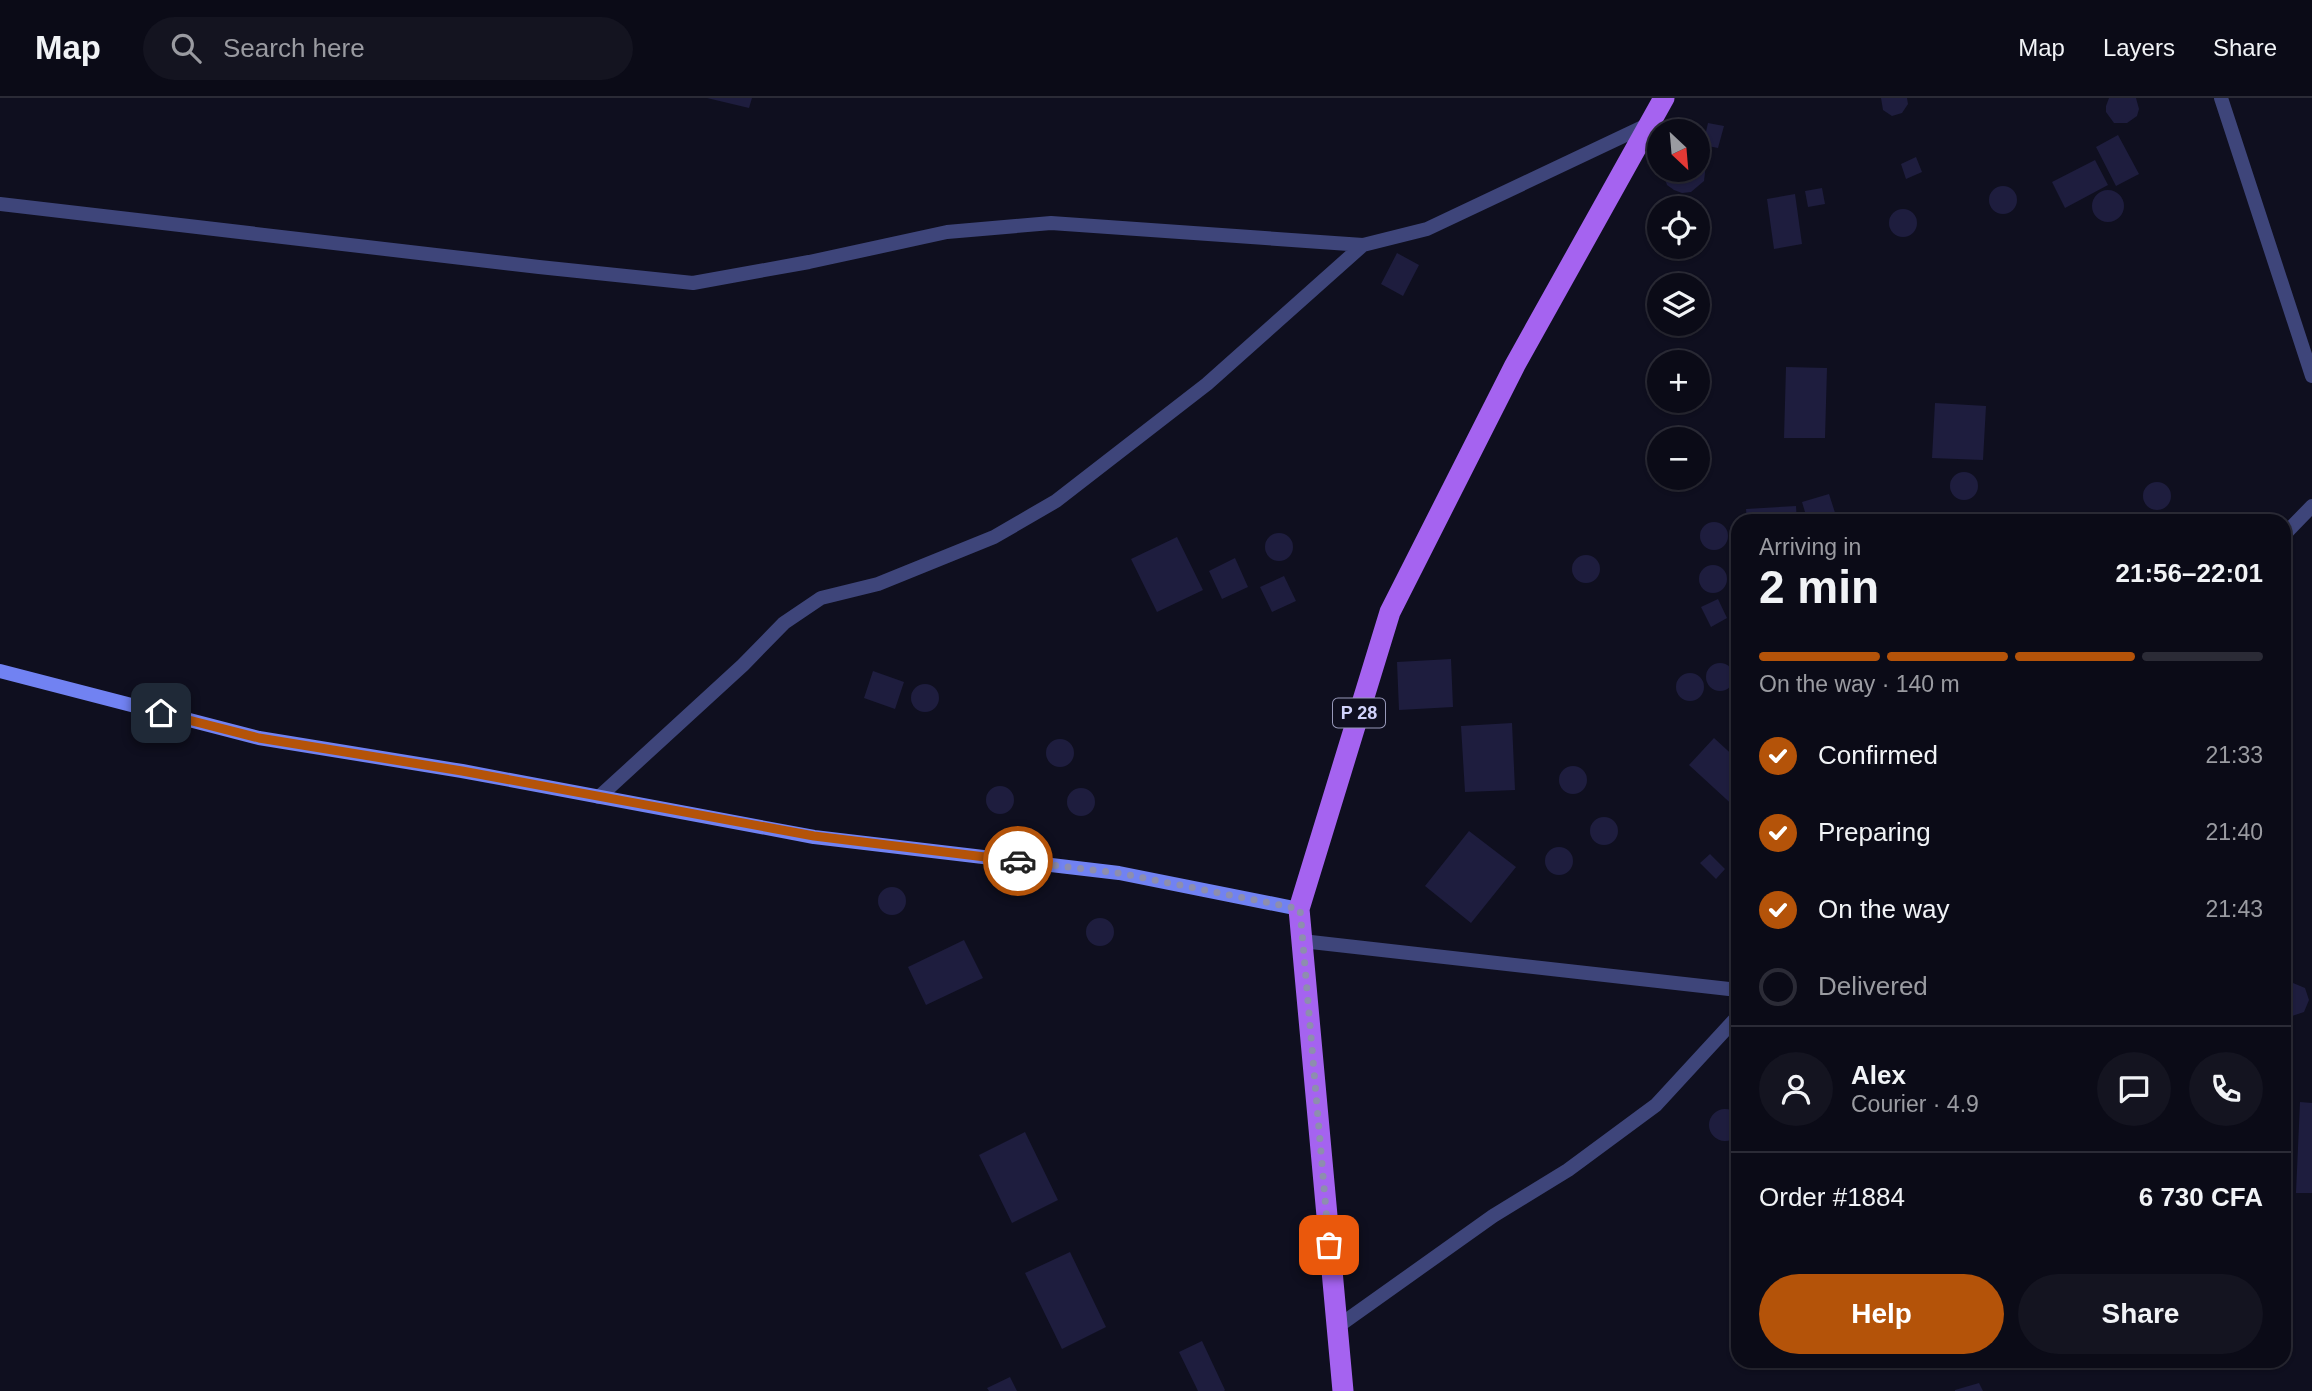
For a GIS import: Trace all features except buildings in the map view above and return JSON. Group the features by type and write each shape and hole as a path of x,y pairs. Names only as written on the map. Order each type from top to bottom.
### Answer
{"main road":[{"name":"P 28","path":"1653,119 1664,98"},
{"name":"P 28","path":"1343,1391 1300,909 1390,612 1515,365 1647,129"}],"street":[{"path":"2221,98 2312,376"},
{"path":"0,204 540,267 693,282 809,262 947,232 1051,223 1363,245 1427,229 1647,125"},
{"path":"599,797 743,665 784,623 821,598 878,584 994,537 1056,501 1207,384 1363,245"},
{"path":"2291,528 2312,506"},
{"path":"0,671 259,738 462,771 814,836 1119,873 1300,909"},
{"path":"1302,941 1731,989"},
{"path":"1337,1327 1493,1216 1568,1170 1656,1105 1731,1024"}],"way so far":[{"path":"1018,861 1119,873 1300,909 1329,1245"}],"route":[{"path":"161,713 259,738 462,771 814,836 1018,861"}]}
